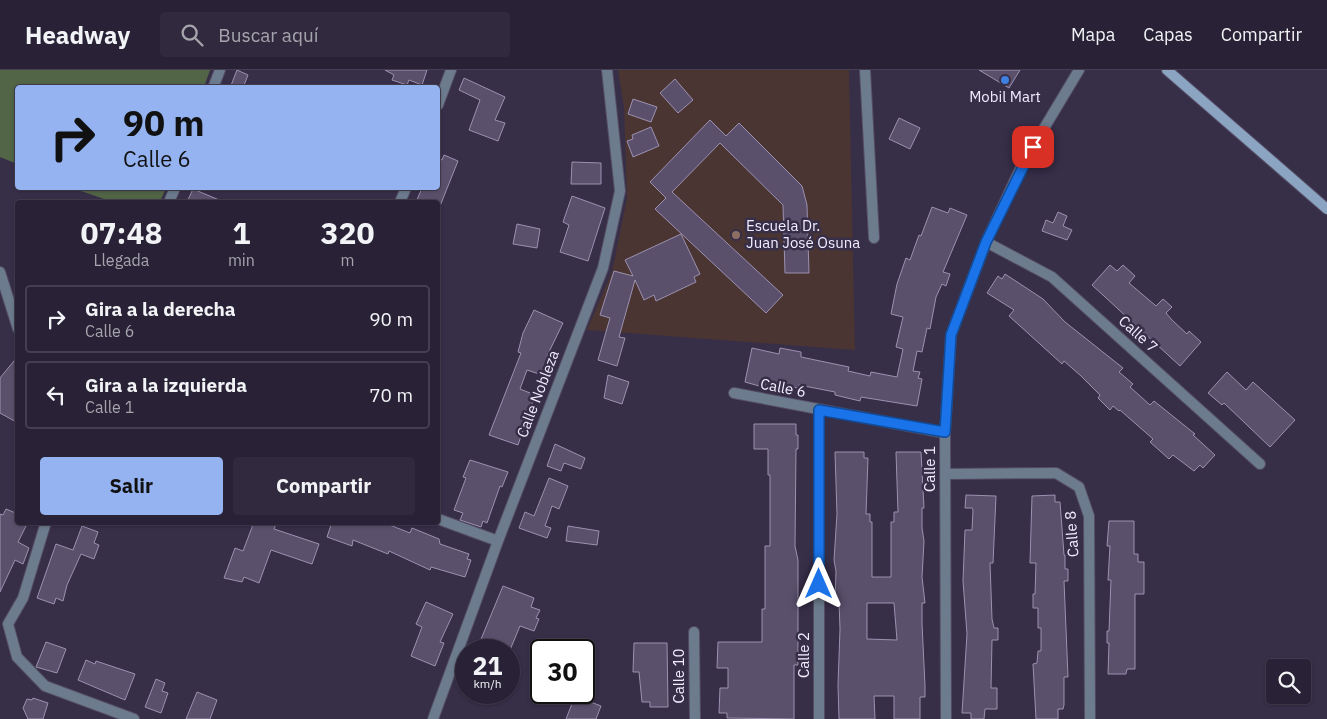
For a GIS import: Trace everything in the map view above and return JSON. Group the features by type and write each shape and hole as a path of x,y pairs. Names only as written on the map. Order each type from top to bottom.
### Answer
{"street":[{"path":"214,85 220,70"},
{"path":"440,100 451,70"},
{"name":"Calle Nobleza","path":"432,719 603,268 620,191 607,70"},
{"path":"865,70 874,238"},
{"name":"Calle 1","path":"946,719 945,432 951,335 986,242 1022,165 1079,70"},
{"path":"1167,70 1327,209"},
{"name":"Calle 7","path":"986,242 1052,277 1260,464"},
{"path":"0,272 15,320"},
{"name":"Calle 6","path":"734,393 945,432"},
{"name":"Calle 2","path":"819,410 819,719"},
{"name":"Calle 8","path":"945,474 1056,473 1080,487 1089,516 1090,719"},
{"path":"440,520 498,541"},
{"path":"45,525 23,598 4,625 17,657 45,686 134,719"},
{"name":"Calle 10","path":"694,632 694,719"}],"shaded area":[{"name":"Escuela Dr. Juan José Osuna","path":"618,70 849,70 855,350 587,330 612,272 627,198 624,107"}],"green space":[{"path":"0,70 210,70 205,85 15,85 15,163 0,157"},
{"path":"78,190 165,190 161,200 107,200"}],"building":[{"path":"237,70 248,75 244,85 231,85"},
{"path":"385,70 427,70 422,85 409,80 407,85 392,80 394,75"},
{"name":"Mobil Mart","path":"979,70 1020,70 1009,88"},
{"path":"464,78 505,97 495,120 505,123 498,141 469,130 480,100 459,90"},
{"path":"675,79 693,100 678,113 660,93"},
{"path":"633,99 657,107 651,122 628,114"},
{"path":"899,118 920,128 910,149 889,139"},
{"path":"710,120 726,136 739,123 802,186 807,205 809,273 785,273 783,205 720,143 672,192 783,295 766,313 655,209 666,198 650,182"},
{"path":"651,127 659,146 633,157 627,141 633,139 632,135"},
{"path":"444,155 458,161 440,206 440,200 417,200 421,190 440,190 440,159 442,160"},
{"path":"572,162 601,163 601,184 571,184"},
{"path":"193,190 195,190 219,200 188,200"},
{"path":"572,196 605,208 588,261 560,252 569,225 563,222"},
{"path":"932,207 948,213 950,208 967,215 943,272 950,274 946,286 942,284 936,297 930,329 927,328 922,352 917,351 913,371 920,372 918,378 922,379 917,406 861,397 860,401 835,395 835,392 799,385 798,388 771,383 770,389 745,382 752,348 779,354 780,348 801,352 801,357 849,367 848,371 870,376 871,372 897,377 903,349 896,347 903,317 891,314 897,284 906,258 910,260"},
{"path":"1058,212 1067,216 1063,226 1072,230 1067,240 1042,231 1046,220 1053,223"},
{"path":"517,224 540,229 537,248 513,244"},
{"path":"681,234 700,274 694,277 696,282 656,301 654,295 644,300 635,280 619,337 625,338 617,366 598,360 610,318 600,315 614,271 633,276 625,260"},
{"path":"1110,265 1117,271 1123,265 1135,276 1129,283 1156,306 1163,299 1172,307 1166,313 1172,320 1187,334 1189,331 1201,342 1180,366 1092,285"},
{"path":"1005,274 1043,299 1065,322 1123,368 1119,372 1133,384 1130,387 1150,405 1154,401 1195,434 1193,435 1215,455 1203,468 1200,465 1194,471 1173,455 1169,459 1150,442 1153,439 1120,410 1113,406 1110,410 1098,398 1100,395 1081,376 1064,361 1062,364 1009,316 1014,310 987,293 998,276 1002,279"},
{"path":"534,310 563,323 547,356 549,357 542,375 527,370 520,389 535,395 518,445 489,435 521,353 518,352 523,333"},
{"path":"15,360 15,421 0,413 0,378"},
{"path":"1227,372 1246,390 1253,382 1295,420 1270,447 1224,403 1222,405 1208,393"},
{"path":"608,375 629,382 622,404 604,398"},
{"path":"754,424 796,424 796,435 798,435 798,449 796,449 795,546 798,560 798,665 794,665 794,719 727,718 727,713 719,713 720,688 728,688 728,668 717,668 718,642 762,642 762,609 765,609 765,546 770,546 770,475 768,475 768,449 754,449"},
{"path":"555,444 585,458 581,469 564,463 561,471 547,466"},
{"path":"835,452 864,452 864,458 868,458 866,514 870,514 870,522 872,522 872,577 891,577 891,522 894,522 894,512 898,512 896,452 921,452 924,508 922,508 924,541 922,577 925,603 922,603 922,623 925,697 920,697 920,719 894,719 894,696 874,696 875,719 839,719 840,629 839,602 835,602 836,571 834,560 837,514","holes":["867,603 894,603 897,640 867,639"]},
{"path":"470,460 508,472 502,487 500,486 487,523 483,521 481,527 460,520 463,513 454,510 466,478 463,477"},
{"path":"549,478 568,486 559,509 552,506 545,526 551,528 547,538 519,528 525,512 534,516"},
{"path":"966,495 996,496 993,563 990,563 992,619 994,628 998,628 998,640 992,640 991,688 997,688 997,709 985,709 984,719 971,719 971,713 962,713 967,634 963,581 965,530 972,530 973,510 972,508 965,508"},
{"path":"1055,495 1055,502 1060,502 1065,569 1068,569 1068,581 1064,581 1068,677 1064,677 1064,705 1063,709 1058,709 1058,719 1036,719 1033,664 1037,663 1038,651 1041,651 1041,628 1038,628 1038,608 1033,608 1036,563 1030,563 1032,496"},
{"path":"6,509 15,513 15,525 26,525 18,542 29,548 23,564 15,560 0,592 0,514 3,515"},
{"path":"1109,521 1134,521 1134,554 1138,554 1138,562 1144,562 1144,594 1135,594 1135,669 1127,669 1126,674 1108,674 1109,643 1107,643 1107,631 1109,631 1111,580 1108,580 1110,546 1107,546"},
{"path":"253,525 276,525 274,529 319,544 312,564 271,550 259,583 244,577 242,582 224,578 235,548 243,551"},
{"path":"331,525 390,525 410,533 412,528 439,539 440,544 469,554 467,559 471,560 465,577 431,567 430,570 389,551 388,554 353,540 352,546 327,537"},
{"path":"82,526 98,532 94,543 99,545 94,559 81,554 67,585 63,601 56,598 54,604 37,598 56,544 73,550"},
{"path":"568,526 599,531 597,545 566,541"},
{"path":"503,586 534,598 531,607 540,610 536,618 539,619 534,631 520,626 515,639 481,639"},
{"path":"426,602 453,614 440,642 444,643 435,666 411,656 422,627 416,624"},
{"path":"46,642 66,649 57,673 36,667"},
{"path":"634,643 667,643 668,707 650,707 650,702 642,702 639,672 633,672"},
{"path":"86,660 95,664 96,661 135,674 125,700 78,680"},
{"path":"156,679 165,683 162,691 168,693 161,713 145,707"},
{"path":"197,692 217,700 210,719 186,719"},
{"path":"33,698 48,703 43,719 28,719 23,708 27,699 32,700"},
{"path":"572,704 595,704 601,706 596,719 566,719"}],"place":[{"name":"Mobil Mart","path":"1005,80"},
{"name":"Escuela Dr. Juan José Osuna","path":"736,235"}],"route":[{"path":"819,584 819,410 945,432 951,335 986,242 1022,165 1033,147"}]}
